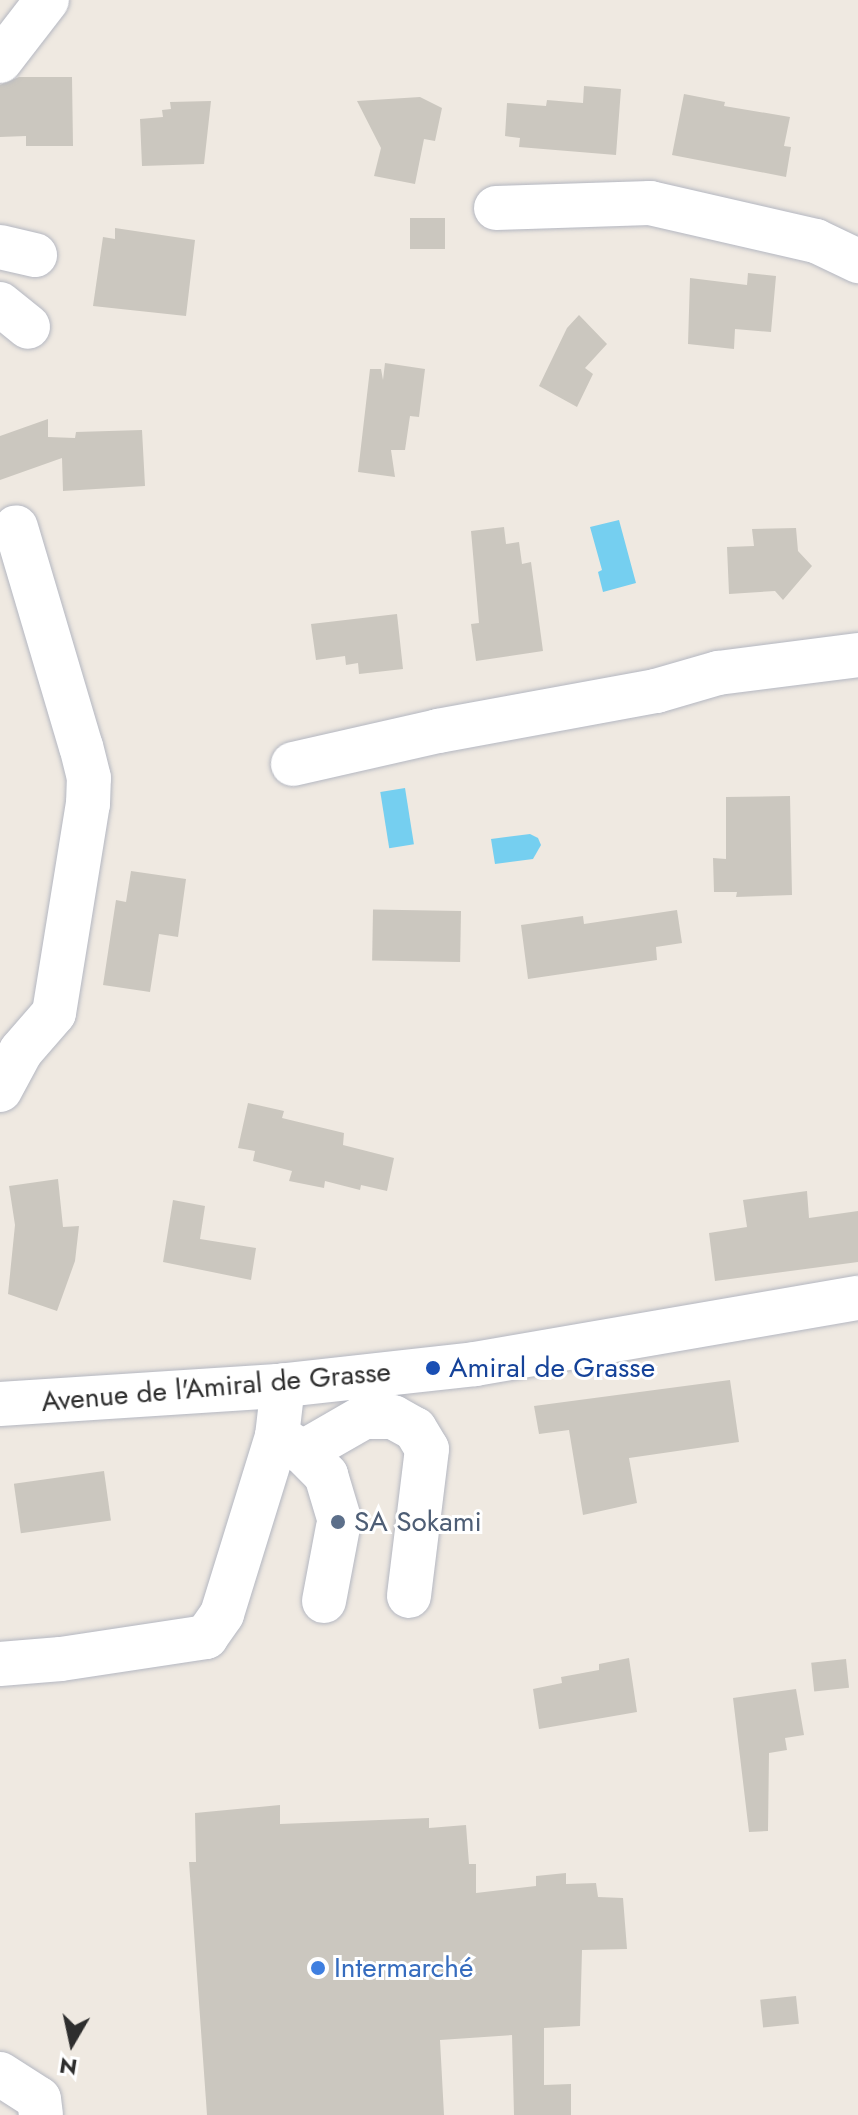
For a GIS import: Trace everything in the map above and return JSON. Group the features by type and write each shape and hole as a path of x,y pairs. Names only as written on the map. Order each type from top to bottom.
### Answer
{"street":[{"path":"0,61 47,0"},
{"path":"496,208 650,203 816,241 858,261"},
{"path":"0,1090 21,1051 54,1013 88,804 89,778 16,527"},
{"path":"293,764 438,731 656,691 718,673 858,655"},
{"name":"Avenue de l'Amiral de Grasse","path":"0,1404 283,1385 475,1364 858,1298"},
{"path":"0,1664 61,1659 206,1637 222,1614 290,1444 283,1385"},
{"path":"290,1444 364,1417 393,1417 415,1429 427,1449 409,1596"},
{"path":"290,1444 326,1475 338,1521 324,1601"},
{"path":"0,2074 39,2099 41,2115"}],"water":[{"path":"619,520 636,583 603,592 598,572 602,570 590,527"},
{"path":"405,788 414,844 389,848 380,792"},
{"path":"530,834 538,838 541,845 533,859 495,864 491,839"}],"building":[{"path":"19,77 72,77 73,146 26,146 26,136 0,137 0,85"},
{"path":"584,86 621,89 616,155 519,147 520,138 505,136 507,103 546,106 547,100 583,103"},
{"path":"684,94 725,102 724,106 790,117 784,146 791,147 786,177 672,155"},
{"path":"420,97 442,108 435,141 424,139 415,184 374,176 381,148 357,101"},
{"path":"211,101 204,164 142,166 140,119 163,117 162,110 171,109 170,102"},
{"path":"410,218 445,218 445,249 410,249"},
{"path":"115,228 195,240 186,316 93,306 103,237 115,239"},
{"path":"748,273 776,276 771,332 735,329 734,349 688,344 690,278 747,285"},
{"path":"579,315 607,344 585,368 593,374 577,407 539,386 567,328"},
{"path":"385,363 425,369 419,417 410,416 405,450 391,450 395,477 358,472 370,369 381,369 383,380"},
{"path":"48,419 48,437 75,438 76,432 142,430 145,486 63,491 62,458 0,480 0,436"},
{"path":"504,527 506,544 519,542 522,564 531,562 543,651 476,661 471,624 479,623 471,531"},
{"path":"796,528 798,551 812,566 783,600 775,591 729,594 727,547 754,546 752,529"},
{"path":"397,614 403,669 359,674 358,663 346,665 345,656 316,660 311,624"},
{"path":"790,796 792,895 736,897 737,892 714,892 713,858 726,859 726,797"},
{"path":"131,871 186,879 178,937 159,934 150,992 103,985 116,900 126,902"},
{"path":"373,909 461,911 460,962 372,960"},
{"path":"677,910 682,943 656,947 657,960 528,979 521,925 583,916 584,924"},
{"path":"248,1103 284,1111 282,1118 344,1133 343,1145 394,1158 387,1191 361,1185 360,1190 325,1181 324,1188 289,1181 292,1171 253,1161 255,1151 238,1148"},
{"path":"58,1179 63,1227 79,1226 75,1261 57,1311 8,1294 15,1225 9,1186"},
{"path":"807,1191 809,1218 858,1211 858,1262 715,1281 709,1233 747,1227 743,1200"},
{"path":"173,1200 205,1206 200,1239 256,1248 251,1280 163,1262"},
{"path":"730,1380 739,1442 629,1458 637,1503 583,1515 569,1430 539,1434 534,1406"},
{"path":"104,1471 111,1521 21,1533 14,1484"},
{"path":"629,1658 637,1712 539,1729 533,1689 562,1683 561,1677 599,1670 599,1664"},
{"path":"846,1659 849,1688 814,1691 811,1663"},
{"path":"796,1689 804,1735 785,1738 787,1750 769,1753 768,1831 749,1832 733,1698"},
{"name":"Intermarché","path":"280,1805 280,1824 429,1818 429,1828 466,1825 469,1864 476,1864 476,1893 536,1886 536,1876 566,1873 566,1884 596,1883 598,1897 623,1898 627,1949 582,1950 580,2026 544,2028 544,2085 571,2084 571,2115 514,2115 512,2035 440,2040 444,2115 207,2115 189,1862 196,1862 195,1813"},
{"path":"796,1996 799,2024 763,2028 760,2000"}],"place":[{"name":"Amiral de Grasse","path":"433,1368"},
{"name":"SA Sokami","path":"338,1522"},
{"name":"Intermarché","path":"318,1968"}]}
